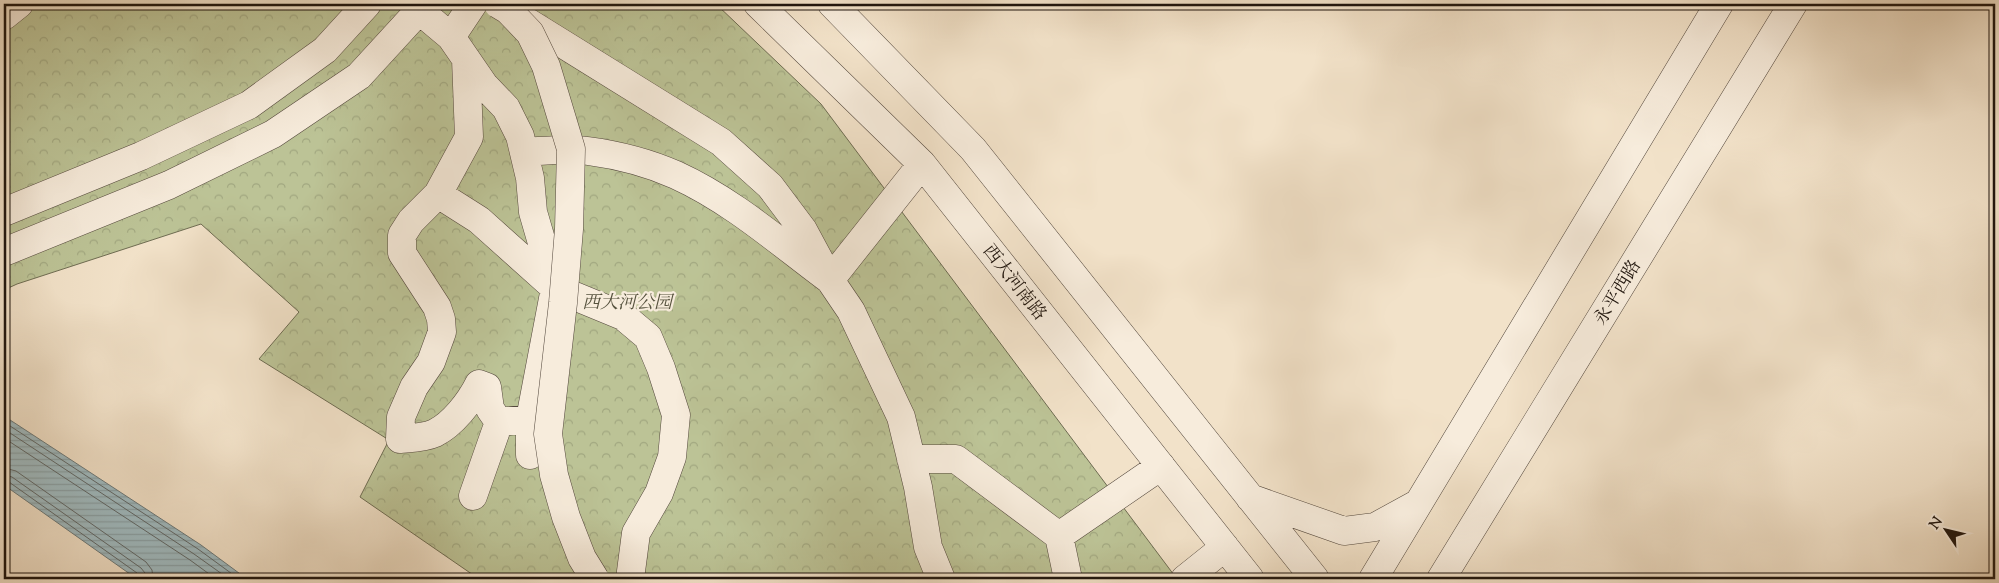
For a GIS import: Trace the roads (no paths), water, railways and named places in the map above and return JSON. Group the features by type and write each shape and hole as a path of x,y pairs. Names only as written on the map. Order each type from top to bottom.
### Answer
{"street":[{"path":"4,16 19,4"},
{"path":"4,212 141,156 249,105 325,50 367,4"},
{"path":"451,37 472,4"},
{"name":"西大河南路","path":"758,4 922,164 1250,579"},
{"path":"832,4 972,149 1315,579"},
{"path":"1373,579 1719,4"},
{"name":"永平西路","path":"1441,579 1793,4"},
{"path":"503,7 721,142 770,186 803,230 830,280 851,310 901,417 928,547 941,579"},
{"path":"503,7 530,33 546,66 571,149 569,229 563,303 548,434 554,475 566,517 582,558 596,579"},
{"path":"4,252 169,185 273,134 359,76 423,8 451,37 484,85 506,108 520,136 524,152 530,178 533,212 555,288 530,419 530,455"},
{"path":"466,59 469,137 438,194 411,221 402,234 402,253 437,307 441,319 442,332 431,362 414,387 401,416 400,439 422,437 435,433 450,422 479,384 487,386 490,409 499,422"},
{"path":"524,152 587,150 638,162 676,175 716,196 750,219 830,280"},
{"path":"830,280 922,164"},
{"path":"438,194 479,220 555,288 623,316 648,337 662,368 676,415 672,457 659,494 636,533 630,579"},
{"path":"499,422 530,419"},
{"path":"473,496 499,422"},
{"path":"911,459 956,459 1059,536 1068,579"},
{"path":"1059,536 1161,466"},
{"path":"1250,498 1344,531 1375,528 1418,504"},
{"path":"1185,579 1225,547"}],"water":[{"path":"4,416 201,545 247,579 137,579 4,485"}],"park label":[{"name":"西大河公园","path":"627,302"}]}
